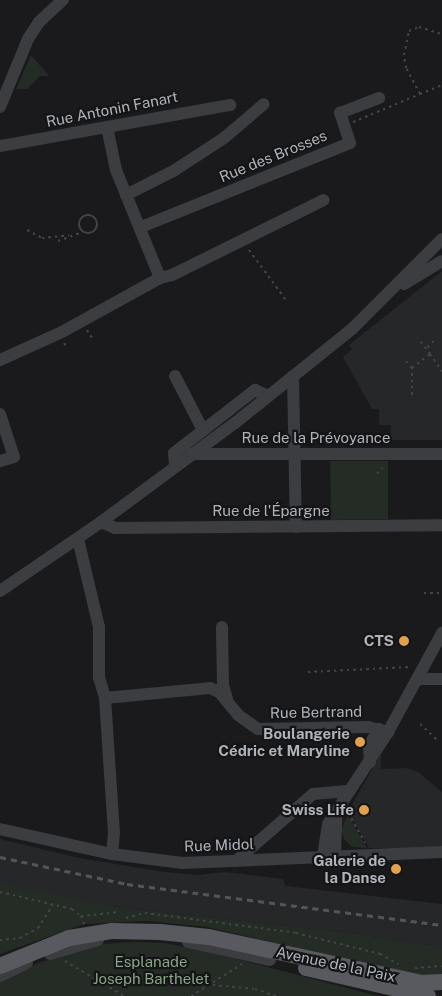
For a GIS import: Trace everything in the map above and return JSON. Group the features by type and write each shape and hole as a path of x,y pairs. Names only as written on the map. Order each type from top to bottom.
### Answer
{"main road":[{"name":"Avenue de la Paix","path":"0,966 37,949 96,932 176,933 420,983 442,982"},
{"name":"Avenue de la Paix","path":"231,943 270,960 428,996"}],"street":[{"path":"0,108 28,39 39,22 63,0"},
{"name":"Rue des Brosses","path":"141,227 350,143 340,113 379,98"},
{"name":"Rue des Brosses","path":"126,195 175,170 224,138 264,104"},
{"name":"Rue Antonin Fanart","path":"0,146 230,105"},
{"path":"107,127 116,170 141,227 160,278"},
{"path":"0,360 62,332 160,278 242,241 324,200"},
{"path":"0,591 78,539 268,396 352,329 398,286 442,239"},
{"path":"398,286 442,261"},
{"path":"175,376 203,430"},
{"path":"293,376 296,527"},
{"path":"176,466 174,454 255,390 268,396"},
{"path":"0,415 14,457 0,461"},
{"name":"Rue de la Prévoyance","path":"191,454 442,454"},
{"name":"Rue de l'Épargne","path":"101,522 115,528 442,525"},
{"path":"78,539 97,611 100,677 106,698 114,832 112,854"},
{"name":"Rue Bertrand","path":"222,627 223,684 227,699 238,715 258,729 349,726 383,730"},
{"path":"329,855 325,831 344,809 350,791 370,762 383,730 420,674 442,633"},
{"path":"420,674 442,679"},
{"name":"Rue Bertrand","path":"106,698 210,688 227,699"},
{"path":"236,861 313,794 350,791"},
{"name":"Rue Midol","path":"0,828 112,854 182,863 329,855 442,852"},
{"path":"0,976 61,950 98,940 134,937 166,938 270,960"}],"path":[{"path":"420,94 406,68 404,55 410,31 419,27 442,34"},
{"path":"344,129 348,124 442,85"},
{"path":"27,230 42,238 90,232 96,227 93,216 84,215 80,219 80,228 84,232"},
{"path":"58,241 69,235"},
{"path":"242,241 285,299"},
{"path":"418,338 442,371"},
{"path":"430,354 428,346 434,341"},
{"path":"64,342 66,347"},
{"path":"412,368 430,354"},
{"path":"406,361 412,368 412,395"},
{"path":"377,474 382,468"},
{"path":"424,593 442,593"},
{"path":"308,672 412,666 420,674"},
{"path":"420,724 438,741"},
{"path":"344,809 369,850"},
{"path":"0,892 72,909 81,916 84,924"},
{"path":"0,940 20,938 38,928 53,906"},
{"path":"81,916 117,912"},
{"path":"120,921 145,913 296,933 380,954 403,966"},
{"path":"58,958 94,976 124,996"},
{"path":"191,996 213,985 242,963"},
{"path":"409,968 442,966"},
{"path":"213,985 255,989 276,996"}],"shaded area":[{"path":"442,271 442,440 391,440 391,425 379,425 379,409 372,409 343,357 352,349 349,345"},
{"path":"381,753 381,769 406,768 418,772 442,792 442,848 369,848 348,812"},
{"path":"0,839 79,858 164,872 198,875 225,872 283,879 286,886 442,904 442,947 352,933 117,907 7,885 0,883"}],"green space":[{"path":"31,55 49,76 40,76 27,89 16,89"},
{"path":"330,461 388,461 388,519 331,520"},
{"path":"348,815 367,848 352,847 344,839 341,829"},
{"path":"0,883 117,907 352,933 442,947 442,975 421,977 207,927 147,921 84,924 0,954"},
{"name":"Esplanade Joseph Barthelet","path":"131,942 165,943 214,953 378,996 0,996 0,981 38,963 103,944"}],"railway":[{"path":"0,857 127,884 442,925"}],"place":[{"name":"CTS","path":"404,641"},
{"name":"Boulangerie Cédric et Maryline","path":"360,742"},
{"name":"Swiss Life","path":"364,810"},
{"name":"Galerie de la Danse","path":"396,869"}]}
